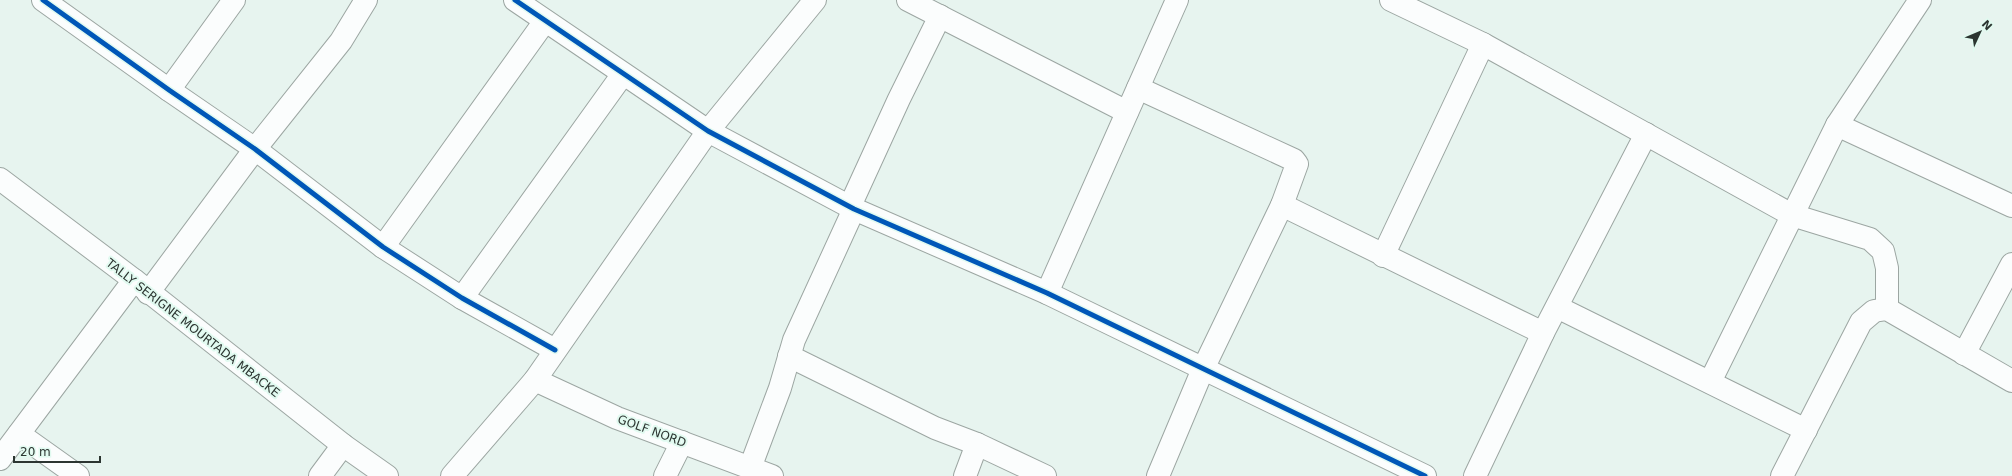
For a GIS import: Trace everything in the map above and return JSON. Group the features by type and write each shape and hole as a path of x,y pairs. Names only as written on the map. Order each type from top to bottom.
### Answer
{"street":[{"path":"43,0 255,149 383,247 462,298 554,350"},
{"path":"169,90 234,0"},
{"path":"0,459 19,434 255,149 341,41 366,0"},
{"path":"452,476 535,380 554,350 708,131 814,0"},
{"path":"908,0 1127,112"},
{"path":"1047,293 1178,0"},
{"path":"1391,0 1483,44 1792,215 1870,239 1883,251 1888,268 1887,309"},
{"path":"1710,382 1837,125 1920,0"},
{"path":"524,3 545,21 708,131 852,208 1047,293 1425,476"},
{"path":"750,468 780,388 794,340 899,99 940,16"},
{"path":"383,247 545,21"},
{"path":"1383,256 1483,44"},
{"path":"462,298 623,74"},
{"path":"1138,88 1294,160 1297,164 1282,205 1203,369 1158,476"},
{"path":"1837,125 2012,206"},
{"path":"1475,476 1543,333 1646,134"},
{"name":"TALLY SERIGNE MOURTADA MBACKE","path":"0,180 141,287 343,445 387,476"},
{"path":"1282,205 1383,256 1543,333"},
{"path":"1964,354 2012,264"},
{"path":"1557,307 1806,430"},
{"path":"1782,476 1861,322 1874,311 1887,309 2012,382"},
{"path":"789,356 935,428 977,444 1045,476"},
{"name":"GOLF NORD","path":"535,380 617,418 772,476"},
{"path":"19,434 78,476"},
{"path":"665,476 682,442"},
{"path":"965,476 977,444"},
{"path":"320,476 343,445"}],"cycle path":[{"path":"43,0 255,149 383,247 462,298 555,350"},
{"path":"515,0 708,131 854,209 1047,293 1425,476"}]}
